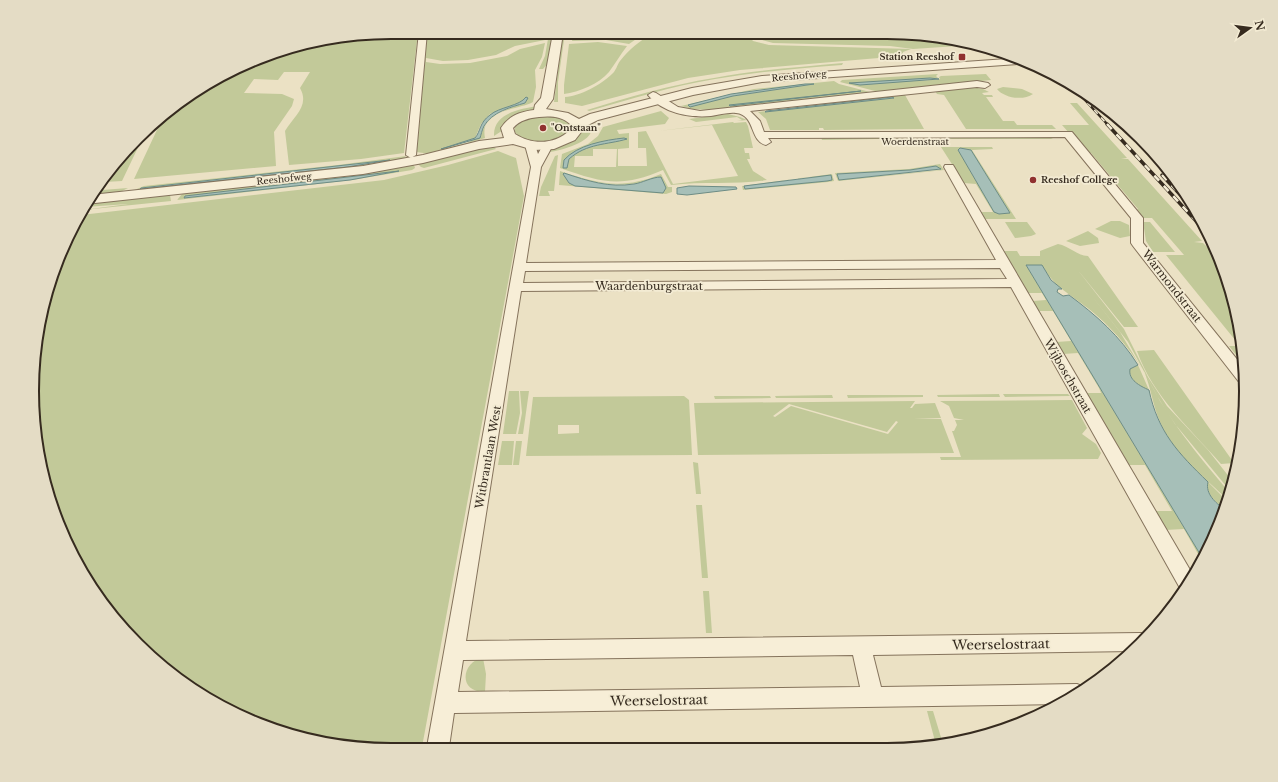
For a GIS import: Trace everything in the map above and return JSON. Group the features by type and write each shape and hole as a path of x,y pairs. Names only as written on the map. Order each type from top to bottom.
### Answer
{"street":[{"path":"411,154 421,39"},
{"path":"545,113 551,105 547,99 557,39"},
{"name":"Reeshofweg","path":"566,116 586,114 716,81 758,74 1003,59"},
{"name":"Reeshofweg","path":"577,126 594,117 657,97 769,79 1011,62"},
{"path":"657,97 674,110 689,114 969,85 985,85"},
{"name":"Woerdenstraat","path":"737,110 753,117 757,122 760,135 767,142 1071,138"},
{"path":"545,113 566,116 574,120 577,126 573,136 558,143 548,145 530,145 510,136 507,128 512,121 524,115 545,113"},
{"name":"Reeshofweg","path":"95,199 363,170 423,159 510,136"},
{"name":"Warmondstraat","path":"1071,138 1137,218 1137,243 1238,371"},
{"name":"Witbrantlaan West","path":"530,145 536,167"},
{"name":"Witbrantlaan West","path":"439,743 536,167 548,145"},
{"name":"Wijboschstraat","path":"950,167 1185,579"},
{"name":"Waardenburgstraat","path":"520,267 1005,264"},
{"path":"777,265 781,285"},
{"name":"Waardenburgstraat","path":"517,286 1015,283"},
{"name":"Weerselostraat","path":"454,651 1134,642"},
{"path":"862,646 873,697"},
{"name":"Weerselostraat","path":"446,703 1066,694"}],"green space":[{"path":"417,39 404,153 361,159 289,165 285,131 300,111 303,94 300,88 310,72 284,72 278,80 254,79 244,93 282,94 294,99 292,106 274,132 276,166 134,179 159,126 195,98 235,75 278,58 322,46 368,40"},
{"path":"425,39 545,39 515,46 496,55 468,60 443,61 426,58 426,62 440,64 470,63 507,56 520,49 545,43 542,57 535,70 536,87 533,102 496,115 504,110 525,103 526,97 523,101 490,114 481,124 475,138 441,149 467,143 481,135 488,122 485,128 485,138 431,154 416,152"},
{"path":"548,39 552,39 548,63 543,69 539,69 545,56"},
{"path":"562,39 564,39 558,82 558,102 554,102"},
{"path":"572,39 636,39 629,44 606,40 572,41"},
{"path":"644,39 751,39 753,41 769,45 911,49 903,52 902,56 740,70 688,78 582,106 565,103 565,97 584,92 607,78 615,71 620,61 627,53"},
{"path":"759,39 887,39 933,42 956,46 913,49 890,46 773,43"},
{"path":"598,42 627,46 609,72 600,80 582,89 564,94 569,44"},
{"path":"843,63 842,65 763,72 699,82 652,93 589,111 587,110 618,100 682,84 730,75"},
{"path":"938,74 936,76 938,78 849,84 932,80 940,79 939,77 941,76 986,74 991,80 879,92 840,82 842,80"},
{"path":"834,81 839,84 870,92 710,110 693,109 681,106 711,99 754,89","holes":["814,84 733,96 689,105 755,90"]},
{"path":"972,87 989,92 982,93 984,95 992,95 993,97 986,97 1003,121 1014,121 1017,125 1052,125 1056,129 966,129 944,95 937,94 935,91"},
{"path":"1003,87 1022,89 1033,94 1014,98 1004,95 997,89"},
{"path":"905,95 924,129 824,130 823,128 819,128 819,130 770,130 766,119 758,112 894,98 892,97 767,111"},
{"path":"1070,103 1077,103 1127,158 1121,159 1128,159 1202,241 1194,242 1203,243 1209,249 1227,300 1235,340 1166,255 1184,255 1152,218 1142,218 1136,210 1138,209 1091,153 1087,153 1062,125 1089,125"},
{"path":"538,106 494,136 495,128 503,117 516,111"},
{"path":"661,111 669,118 665,124 617,130 619,134 629,133 629,148 618,149 618,166 647,166 646,148 638,148 638,132 646,131 673,184 738,176 712,125 658,131 733,122 746,122 753,148 744,148 745,153 749,153 750,159 747,159 753,171 767,180 671,185 663,170 635,179 612,181 588,177 560,168 562,154 588,144 598,136 603,127","holes":["593,149 617,149 616,167 574,167 575,156 593,156"]},
{"path":"728,114 747,120 737,121 742,120 737,117 696,122 689,119"},
{"path":"556,116 570,123 571,128 560,138 552,141 535,142 520,137 515,132 515,126 518,122 524,119"},
{"path":"591,121 592,128 590,134 585,139 570,147 549,152 551,149 578,136"},
{"path":"1051,136 1053,138 1051,139 952,139 945,137"},
{"path":"821,137 928,137 928,138 822,140"},
{"path":"139,145 122,181 108,182"},
{"path":"492,145 496,149 424,168 418,164"},
{"path":"941,147 992,147 993,149 972,150 1016,219 985,219 981,212 993,212 976,184 964,183","holes":["960,148 971,150 1010,213 999,214 994,212 958,150"]},
{"path":"498,151 516,158 524,196 423,743 391,743 345,740 300,731 235,707 195,684 159,656 126,623 98,587 86,567 75,547 58,504 51,482 42,437 39,391 40,368 42,345 51,300 66,256 86,214 384,180 448,165"},
{"path":"558,155 554,191 548,191 550,196 539,196 541,187 555,156"},
{"path":"406,156 401,161 363,167 132,191 144,186 338,165","holes":["390,160 327,169 140,189"]},
{"path":"940,164 944,170 838,181 835,173 909,169","holes":["936,166 940,170 839,180 837,174 910,170"]},
{"path":"414,165 415,168 412,170 352,180 177,200 182,194 349,175","holes":["398,171 350,180 184,198 185,196 329,181"]},
{"path":"560,171 599,182 622,184 647,179 661,174 668,187 672,187 672,192 666,194 559,185","holes":["564,173 575,177 616,185 626,185 648,181 663,193 569,183"]},
{"path":"832,174 834,181 743,190 742,186 794,179 744,187 745,189 832,180 808,177"},
{"path":"128,188 116,194 97,196 102,190"},
{"path":"170,195 171,201 89,209 128,204 91,207 93,203"},
{"path":"1111,221 1120,221 1129,225 1130,236 1120,238 1095,229"},
{"path":"1005,222 1027,222 1036,234 1015,238"},
{"path":"1143,222 1150,222 1175,252 1153,252 1146,241"},
{"path":"1088,231 1098,238 1099,243 1080,246 1066,241"},
{"path":"1058,244 1084,256 1088,256 1138,327 1124,327 1077,269 1124,329 1148,377 1167,406 1208,450 1228,476 1226,486 1175,424 1160,401 1128,342 1088,291 1120,332 1142,369 1125,344 1111,329 1089,309 1051,279 1042,265 1026,265 1200,553 1199,555 1184,529 1165,530 1154,511 1172,511 1145,465 1128,465 1086,393 1101,393 1099,388 1078,353 1063,354 1056,342 1071,341 1053,311 1038,311 1033,301 1046,300 1042,293 1028,293 1004,251 1017,251 1020,256 1040,256 1040,251"},
{"path":"1229,346 1236,346 1237,356"},
{"path":"1154,350 1232,460 1231,463 1221,464 1173,411 1162,397 1144,368 1137,351"},
{"path":"1138,365 1149,390 1139,384 1131,376 1130,369"},
{"path":"1144,371 1172,420 1225,487 1223,495 1182,456 1174,446 1158,418"},
{"path":"509,391 519,391 520,413 516,434 503,434"},
{"path":"520,391 529,391 523,434 518,434 522,413"},
{"path":"999,394 1000,397 938,397 937,395"},
{"path":"1003,394 1068,394 1070,396 1005,397"},
{"path":"832,395 833,398 776,398 775,396"},
{"path":"847,395 923,395 923,397 848,398"},
{"path":"684,396 689,400 692,455 526,456 533,397","holes":["558,425 579,425 579,433 558,434"]},
{"path":"714,396 770,396 771,398 715,399"},
{"path":"1072,400 1087,428 1082,434 1096,444 1101,453 1098,459 941,460 940,457 961,457 952,431 954,431 957,425 955,420 964,420 954,418 949,406 940,401"},
{"path":"915,401 910,408 912,408 915,404 935,403 941,418 914,418 941,419 954,453 698,455 694,403","holes":["789,404 887,432 896,421 898,422 888,434 791,406 775,417 773,416"]},
{"path":"502,441 514,441 512,465 498,465"},
{"path":"516,441 522,441 519,465 513,465"},
{"path":"693,462 698,463 701,494 696,494"},
{"path":"1208,482 1222,496 1220,505 1210,494 1207,486"},
{"path":"696,505 702,505 708,578 702,578"},
{"path":"703,591 709,591 712,633 706,633"},
{"path":"483,658 486,674 485,692 476,691 466,682 467,670 471,664 476,660"},
{"path":"927,711 933,711 941,739 935,740"}],"water":[{"path":"930,78 939,79 860,85 849,83"},
{"path":"814,84 733,96 690,107 688,105 731,94"},
{"path":"861,91 730,106 729,105"},
{"path":"526,97 528,98 525,103 502,111 487,121 480,138 441,149 475,138 486,118 494,112 519,102"},
{"path":"894,98 765,112 766,111"},
{"path":"627,139 597,145 583,150 569,159 567,168 563,168 564,160 584,147 608,140"},
{"path":"960,148 971,150 1010,213 999,214 994,212 958,150"},
{"path":"390,160 347,167 140,189 141,188"},
{"path":"936,166 941,169 839,180 837,174 910,170"},
{"path":"399,171 350,180 184,198 185,196"},
{"path":"564,173 590,181 616,185 634,184 661,177 666,188 663,193 575,186 569,183 563,174"},
{"path":"831,175 832,180 827,181 745,189 744,186"},
{"path":"689,186 736,187 737,189 687,195 677,194 677,188"},
{"path":"1026,265 1042,265 1051,280 1062,289 1058,289 1057,292 1063,296 1069,295 1098,318 1115,335 1138,365 1130,369 1131,376 1139,384 1149,390 1153,405 1164,430 1187,461 1208,482 1207,486 1210,494 1220,505 1200,553"}],"railway":[{"path":"1084,99 1108,125"},
{"path":"1107,124 1194,219"},
{"path":"1162,175 1177,191"}],"place":[{"name":"Station Reeshof","path":"962,57"},
{"name":"\"Ontstaan\"","path":"543,128"},
{"name":"Reeshof College","path":"1033,180"}]}
